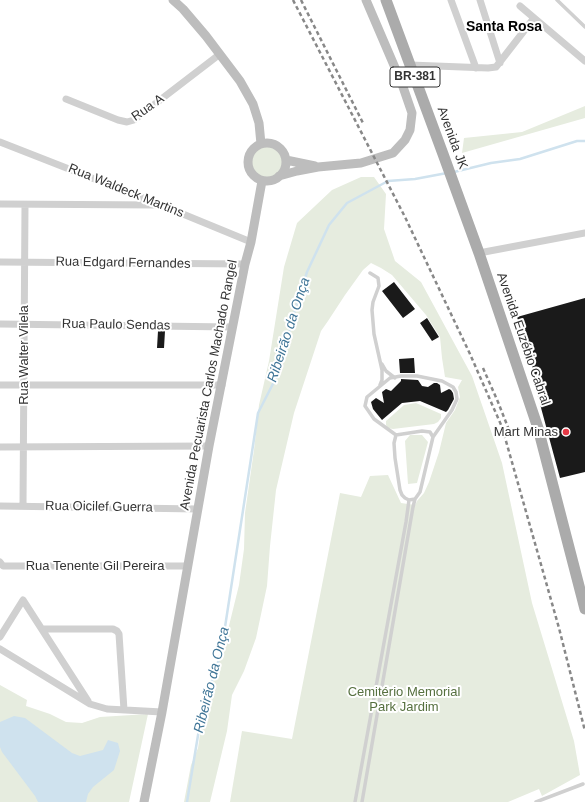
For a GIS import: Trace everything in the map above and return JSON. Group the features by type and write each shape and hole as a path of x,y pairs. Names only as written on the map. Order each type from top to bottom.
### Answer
{"main road":[{"name":"Avenida JK","path":"386,0 444,154 458,196"},
{"name":"Avenida Euzébio Cabral","path":"458,196 479,253 538,428 585,609"}],"street":[{"path":"173,0 183,9 240,81 253,104 259,123 261,144"},
{"path":"279,176 318,167 361,163 393,153 405,140 410,130 412,114 402,84 366,0"},
{"path":"451,0 476,68"},
{"path":"480,0 500,63"},
{"path":"520,6 585,61"},
{"path":"410,65 476,68 496,67 534,18"},
{"name":"Rua A","path":"66,99 118,120 127,122 134,120 220,54"},
{"name":"Rua Waldeck Martins","path":"0,142 251,242"},
{"path":"267,143 277,146 282,150 286,160 286,166 279,176 274,180 262,181 252,174 249,169 248,156 256,146 267,143"},
{"path":"286,160 318,167"},
{"name":"Avenida Pecuarista Carlos Machado Rangel","path":"144,802 162,712 209,446 262,181"},
{"path":"0,204 161,205"},
{"name":"Rua Walter Vilela","path":"23,506 26,205"},
{"path":"479,253 585,233"},
{"name":"Rua Edgard Fernandes","path":"0,262 245,264"},
{"name":"Rua Paulo Sendas","path":"0,324 232,327"},
{"path":"0,385 222,384"},
{"path":"0,447 209,446"},
{"name":"Rua Oicilef Guerra","path":"0,506 198,509"},
{"name":"Rua Tenente Gil Pereira","path":"2,564 188,566"},
{"path":"0,637 23,600 90,704"},
{"path":"42,629 113,629 117,631 119,634 124,710"},
{"path":"0,649 90,704 107,709 162,712"}],"lane":[{"path":"557,0 585,27"},
{"path":"370,273 378,278 379,286 373,302 372,310 374,334 382,370 382,380 378,388"},
{"path":"380,360 386,371 395,378"},
{"path":"362,802 415,499 420,492 433,437 452,410 457,399 456,392 453,387 442,381 417,376 390,378 367,397 365,406 374,419 396,435 422,431 430,432 433,437"},
{"path":"396,435 394,443 395,458 400,490 405,498 409,500 415,499"},
{"path":"355,802 409,500"},
{"path":"536,802 583,784"}],"green space":[{"path":"585,106 585,118 462,153 464,138 522,132"},
{"path":"267,146 278,151 283,162 278,173 267,178 256,173 251,162 256,151"},
{"name":"Cemitério Memorial Park Jardim","path":"361,177 374,177 386,194 384,229 395,261 421,282 472,376 502,463 532,603 574,741 580,775 542,796 539,789 508,802 230,802 242,731 292,739 340,493 361,497 370,476 388,475 401,503 415,505 424,493 429,482 439,452 446,423 455,410 460,397 458,387 462,380 445,377 440,337 426,315 392,275 371,263 363,270 321,331 294,413 276,490 267,586 256,638 244,671 232,695 227,731 210,802 184,802 191,765 198,748 205,701 224,646 239,585 244,549 245,513 259,405 269,361 284,267 297,223 332,190"},
{"path":"416,403 441,414 441,418 434,424 393,429 388,428 386,421 404,405"},
{"path":"410,435 422,435 428,442 417,483 408,484 405,441"},
{"path":"0,685 27,700 26,706 50,714 66,722 82,723 100,717 148,714 129,802 0,802"}],"water":[{"path":"14,716 25,718 72,753 80,756 103,750 108,740 118,743 120,751 114,770 93,787 88,794 86,802 38,802 0,747 0,722"}],"building":[{"path":"394,282 415,309 403,318 382,291"},
{"path":"585,298 585,472 560,478 537,393 540,392 517,317"},
{"path":"427,318 439,337 432,341 420,323"},
{"path":"158,331 165,331 164,348 157,348"},
{"path":"414,358 415,373 400,373 399,359"},
{"path":"401,379 418,380 422,386 428,387 434,383 437,383 440,385 441,393 449,389 453,393 454,399 446,412 420,401 402,403 382,420 373,409 371,402 376,398 384,403 382,392 386,389 391,391 401,381"}],"waterway":[{"name":"Ribeirão da Onça","path":"454,172 491,163 520,159 577,141 585,141"},
{"name":"Ribeirão da Onça","path":"187,802 202,711 221,653 258,413 279,372 295,310 307,272 329,225 347,203 388,181 415,179 447,173"}],"railway":[{"path":"293,0 405,217 470,354 502,427 559,628 585,731"},
{"path":"301,0 364,125"},
{"path":"483,368 509,430"}],"place":[{"name":"Mart Minas","path":"566,432"}],"district":[{"name":"Santa Rosa","path":"504,27"}]}
